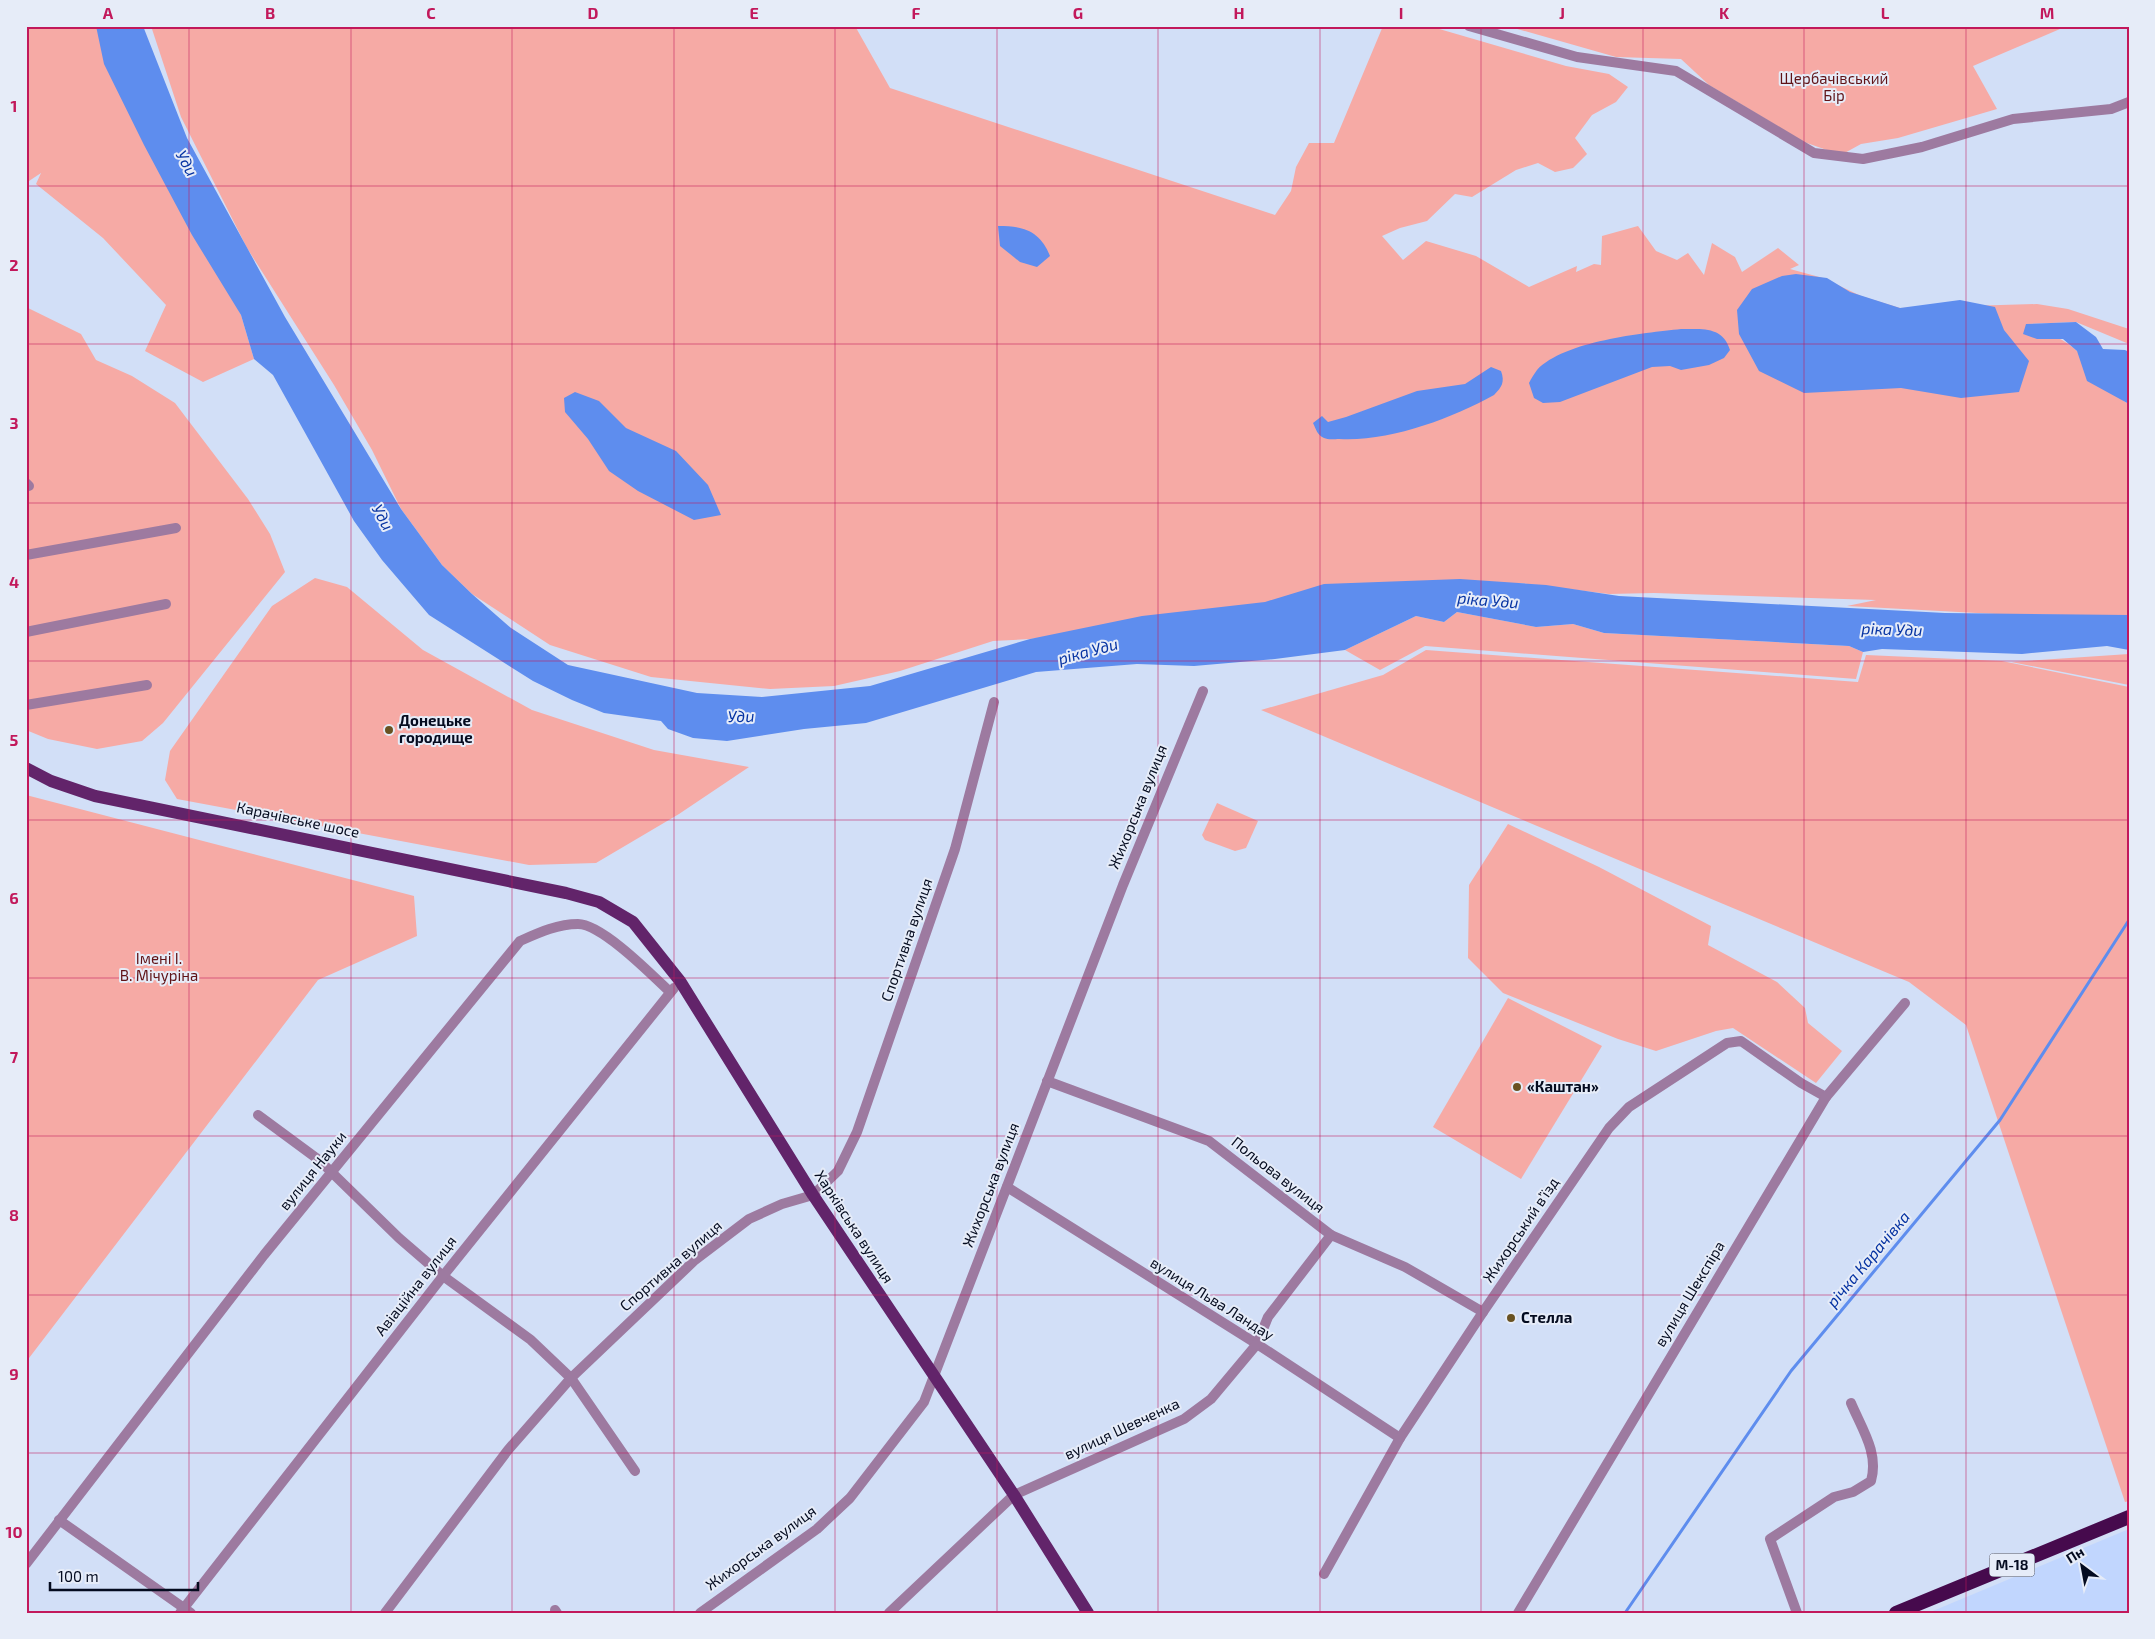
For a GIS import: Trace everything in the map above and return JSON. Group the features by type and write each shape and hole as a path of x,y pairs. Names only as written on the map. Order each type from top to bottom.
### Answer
{"highway":[{"name":"М-18","path":"1896,1613 2129,1517"}],"main road":[{"name":"Карачівське шосе","path":"26,768 51,781 95,796 566,893"},
{"name":"Харківська вулиця","path":"566,893 599,902 633,922 680,981 813,1196 1014,1495 1088,1613"}],"street":[{"path":"1469,26 1577,56 1676,71 1814,153 1863,158 1922,147 2013,119 2111,109 2129,102"},
{"path":"26,555 176,528"},
{"path":"26,632 166,604"},
{"path":"26,705 147,685"},
{"name":"Жихорська вулиця","path":"700,1613 817,1529 850,1498 924,1402 935,1378 939,1363 1123,885 1203,691"},
{"name":"Спортивна вулиця","path":"385,1613 508,1450 571,1378 695,1260 749,1219 782,1204 813,1196 838,1172 857,1132 955,849 994,702"},
{"name":"вулиця Науки","path":"26,1564 258,1263 520,941 550,928 580,924 607,937 670,992"},
{"name":"Авіаційна вулиця","path":"185,1611 443,1276 680,981"},
{"name":"вулиця Шекспіра","path":"1518,1613 1826,1097 1905,1003"},
{"name":"Жихорський в’їзд","path":"1324,1574 1400,1438 1482,1312 1609,1128 1629,1107 1727,1043 1741,1041 1801,1083 1826,1097"},
{"name":"Польова вулиця","path":"1047,1081 1209,1141 1331,1235 1406,1267 1482,1312"},
{"path":"258,1115 319,1160 399,1238 443,1276 531,1340 571,1378 635,1471"},
{"name":"вулиця Льва Ландау","path":"1007,1187 1257,1344 1400,1438"},
{"name":"вулиця Шевченка","path":"889,1613 1014,1495 1184,1419 1211,1399 1257,1344 1268,1317 1331,1235"},
{"path":"1797,1613 1770,1539 1834,1497 1853,1492 1871,1481 1874,1470 1872,1450 1851,1403"},
{"path":"59,1520 185,1611"}],"shaded area":[{"path":"2129,1529 2129,1613 1928,1613"}],"green space":[{"path":"26,26 98,26 241,315 254,359 203,382 145,351 166,305 103,238 36,184 41,173 26,183"},
{"path":"151,26 855,26 890,88 1275,215 1291,191 1296,167 1309,143 1334,143 1383,26 1429,26 1566,66 1609,74 1628,87 1616,102 1592,115 1575,138 1587,154 1573,168 1555,172 1538,163 1516,170 1472,197 1455,194 1427,221 1400,228 1382,236 1403,260 1426,241 1476,256 1529,287 1577,266 1576,272 1594,264 1601,265 1602,236 1638,226 1656,251 1677,260 1688,253 1704,275 1712,243 1735,257 1742,272 1778,248 1799,265 1790,269 1823,278 1861,296 1900,308 2037,304 2068,309 2129,329 2129,344 2076,322 2027,324 2067,343 2078,352 2114,393 2129,404 2129,616 1996,614 1847,606 1876,600 1654,593 1609,594 1520,583 1030,639 993,641 900,671 834,686 770,689 651,677 550,645 472,594 442,565 401,509 372,450 334,385 247,248 181,117"},
{"name":"Щербачівський Бір","path":"1507,26 2067,26 1973,66 1997,109 1898,138 1861,144 1841,155 1804,142 1709,85 1681,59 1616,57"},
{"path":"26,307 81,334 96,360 132,376 175,403 248,499 270,534 285,572 163,723 142,741 97,749 48,739 26,730"},
{"name":"Донецьке городище","path":"315,578 347,587 423,650 532,710 654,750 749,767 679,814 596,863 529,865 177,799 165,780 170,751 272,606"},
{"path":"1457,612 1536,627 1573,624 1604,633 1849,646 1863,652 1856,679 1425,646 1380,670 1345,650 1416,616 1444,622"},
{"path":"1426,650 1858,682 1866,655 2002,661 2129,687 2129,1501 2125,1502 1966,1025 1909,982 1261,710 1383,675"},
{"path":"2129,654 2129,685 2011,662"},
{"name":"Імені І. В. Мічуріна","path":"26,795 414,896 417,936 318,980 26,1362"},
{"path":"1217,803 1258,821 1246,848 1235,851 1205,840 1202,835"},
{"path":"1508,824 1599,867 1711,926 1708,945 1777,982 1805,1008 1808,1023 1842,1051 1816,1083 1733,1028 1716,1031 1656,1051 1618,1039 1503,993 1468,958 1469,885"},
{"name":"«Каштан»","path":"1508,998 1602,1046 1521,1179 1433,1127"}],"water":[{"path":"96,26 143,26 187,138 285,317 401,509 442,565 511,628 568,665 697,693 762,697 870,686 1030,639 1142,616 1265,602 1324,584 1460,579 1546,585 1619,596 1945,613 2129,615 2129,650 2107,646 2022,654 1882,649 1863,652 1849,646 1604,633 1573,624 1536,627 1457,612 1444,622 1416,616 1345,650 1275,659 1194,666 1137,664 1036,672 866,723 804,729 727,741 693,738 668,729 661,721 604,713 533,681 429,615 382,560 354,521 273,375 254,359 241,315 192,235 104,64"},
{"path":"998,226 1016,227 1030,232 1041,241 1050,256 1037,267 1020,262 1000,246"},
{"path":"1796,274 1827,278 1850,292 1900,308 1960,300 1995,307 2004,330 2029,361 2019,392 1961,398 1901,388 1804,393 1759,371 1739,334 1737,310 1752,289 1782,276"},
{"path":"2076,322 2096,337 2103,349 2125,350 2129,352 2129,404 2087,381 2077,351 2063,339 2037,339 2023,334 2026,324"},
{"path":"1681,329 1711,330 1727,342 1730,350 1724,358 1709,365 1681,370 1670,366 1652,367 1560,402 1543,403 1534,398 1529,383 1537,370 1549,360 1566,352 1605,340"},
{"path":"1491,367 1501,371 1503,378 1501,387 1494,395 1477,404 1419,427 1378,437 1329,439 1324,438 1317,432 1313,423 1322,416 1328,422 1417,391 1465,384"},
{"path":"575,392 599,401 626,428 676,451 708,485 721,515 694,520 638,491 609,471 588,439 565,412 564,398"}],"waterway":[{"name":"річка Карачівка","path":"1625,1613 1791,1371 2000,1120 2129,920"}],"place":[{"name":"Донецьке городище","path":"389,730"},
{"name":"«Каштан»","path":"1517,1087"},
{"name":"Стелла","path":"1511,1318"}],"water label":[{"name":"Уди","path":"187,163"},
{"name":"Уди","path":"383,517"},
{"name":"ріка Уди","path":"1488,600"},
{"name":"ріка Уди","path":"1892,629"},
{"name":"ріка Уди","path":"1088,651"},
{"name":"Уди","path":"741,716"}]}
